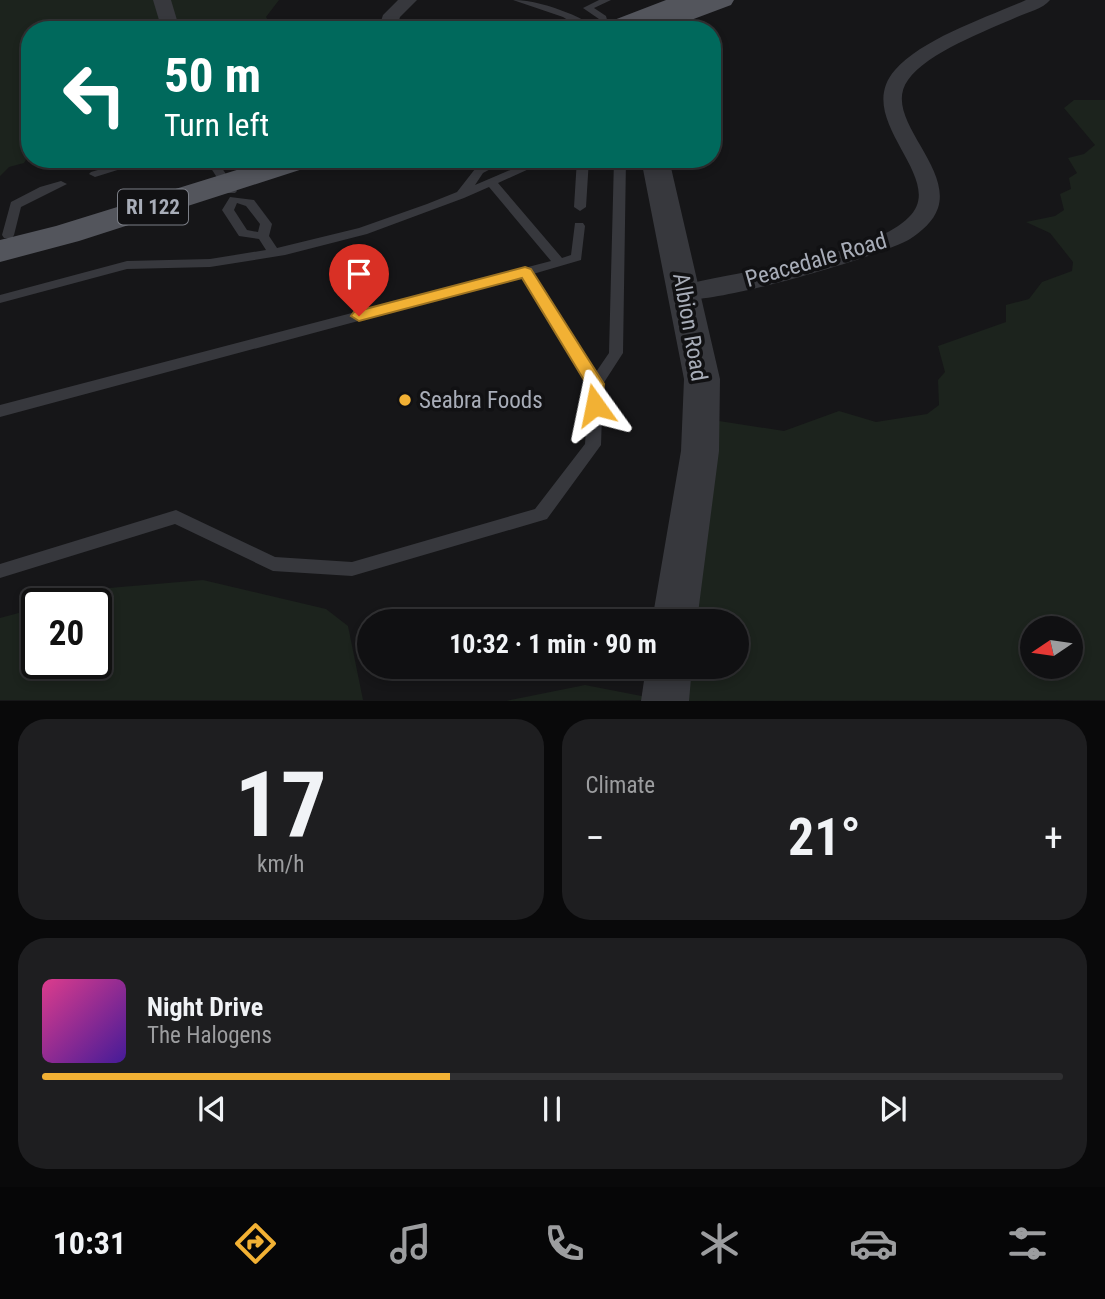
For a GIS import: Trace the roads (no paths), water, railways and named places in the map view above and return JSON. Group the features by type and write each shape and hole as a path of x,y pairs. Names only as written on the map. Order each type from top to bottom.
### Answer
{"main road":[{"path":"629,21 688,0"},
{"path":"668,21 722,0"},
{"name":"RI 122","path":"3,241 67,234 254,168"}],"street":[{"path":"162,0 168,21"},
{"path":"390,21 392,15 408,0"},
{"name":"Peacedale Road","path":"685,293 829,260 896,236 919,221 928,202 928,183 899,123 892,99 895,82 927,54 1041,0"},
{"name":"Albion Road","path":"657,168 702,379 700,451 677,609"},
{"path":"665,701 668,679"}],"lane":[{"path":"517,0 566,15 576,21"},
{"path":"566,15 607,0"},
{"path":"586,8 604,21"},
{"path":"95,174 116,168"},
{"path":"459,197 479,171 485,168"},
{"path":"0,299 127,265 209,263 274,253 363,231 493,184 527,168"},
{"path":"580,207 582,168"},
{"path":"0,570 176,517 273,564 352,569 541,514 593,445 596,384 617,353 620,168"},
{"path":"222,178 228,210 243,233 262,236 274,253"},
{"path":"222,178 250,203 266,224 262,236"},
{"path":"3,241 15,205 44,188 61,184"},
{"path":"493,184 559,263"},
{"path":"0,411 559,263 577,257 579,226"},
{"path":"525,272 596,384"}],"place":[{"name":"Seabra Foods","path":"405,400"}]}
